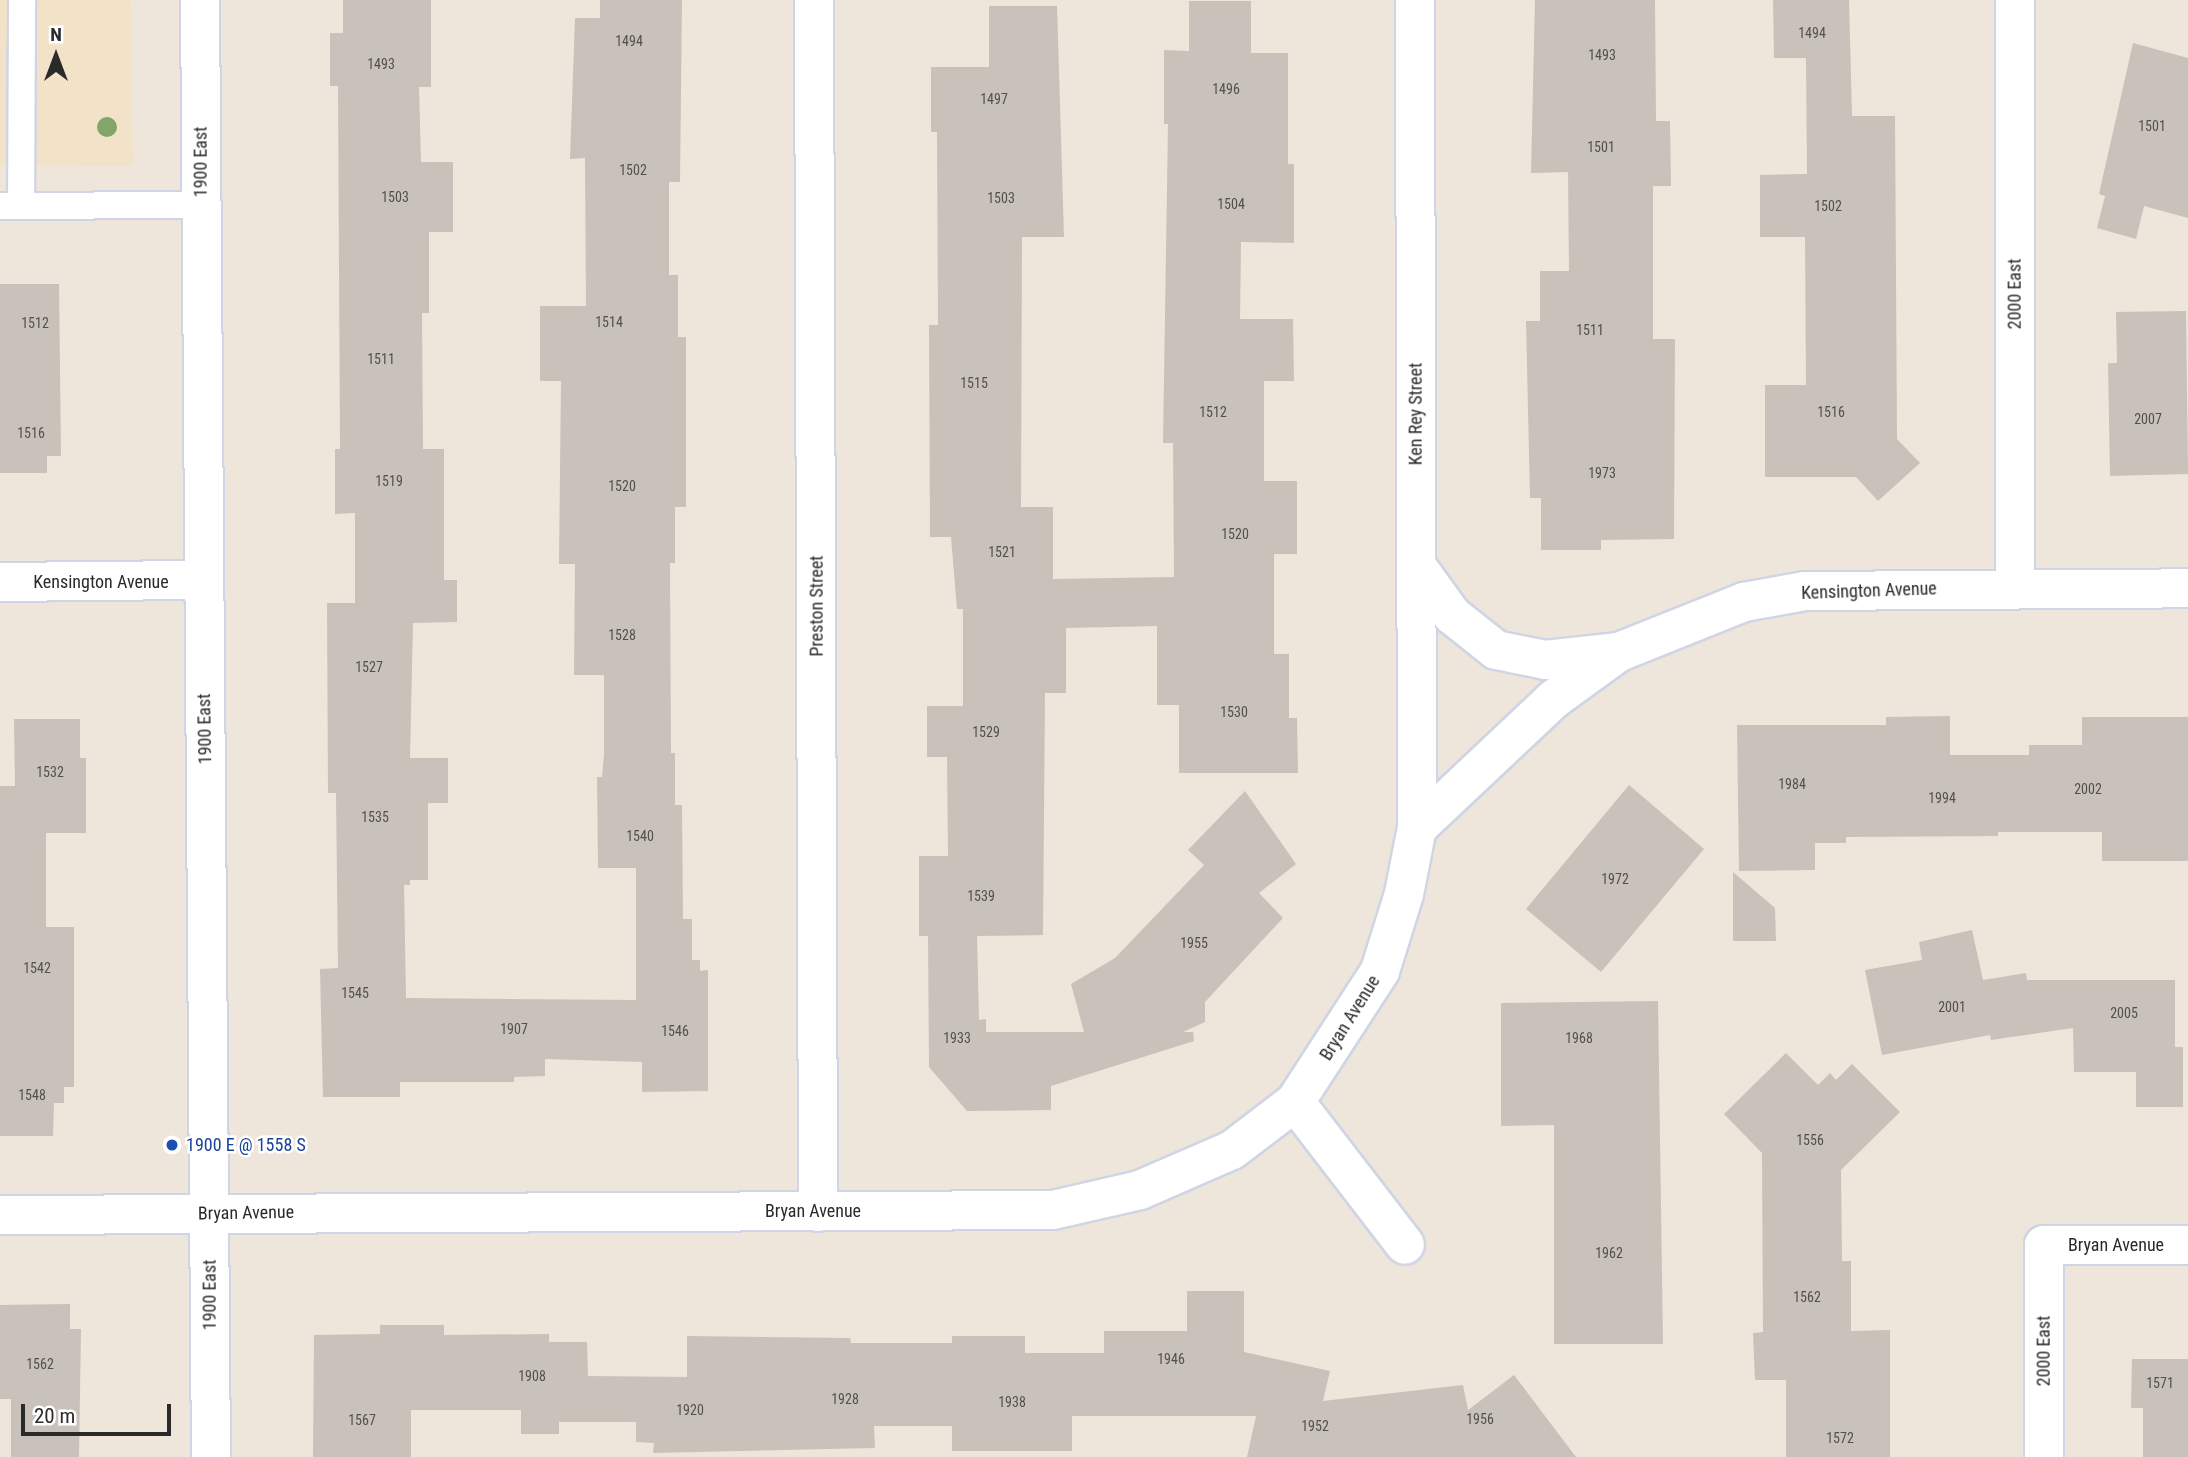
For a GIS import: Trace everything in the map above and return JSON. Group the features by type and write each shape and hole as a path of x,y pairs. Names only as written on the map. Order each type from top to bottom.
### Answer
{"street":[{"name":"1900 East","path":"200,0 211,1457"},
{"name":"Preston Street","path":"814,0 818,1212"},
{"name":"Ken Rey Street","path":"1415,0 1417,828"},
{"name":"2000 East","path":"2015,0 2015,588"},
{"path":"1416,565 1452,615 1496,650 1545,660 1619,652"},
{"name":"Kensington Avenue","path":"0,582 203,580"},
{"name":"Kensington Avenue","path":"1417,828 1554,699 1619,652 1744,602 1805,591 2188,588"},
{"name":"Bryan Avenue","path":"0,1214 1054,1210 1140,1190 1221,1155 1295,1102 1380,971 1404,894 1417,828"},
{"path":"1295,1102 1405,1245"},
{"name":"Bryan Avenue","path":"2044,1245 2188,1245"},
{"name":"2000 East","path":"2044,1245 2044,1457"}],"lane":[{"path":"22,0 11,206 201,205"}],"shaded area":[{"path":"0,0 131,0 133,166 0,165"}],"building":[{"path":"343,0 431,0 431,87 419,87 421,162 453,162 453,232 429,232 429,313 422,313 423,449 444,449 444,580 457,580 457,622 413,623 410,758 448,758 448,803 428,803 428,880 410,880 410,885 404,885 406,998 636,1000 636,868 598,868 597,777 602,777 604,754 604,675 574,675 575,564 559,564 561,381 540,381 540,306 586,306 585,158 570,159 575,18 600,18 600,0 682,0 680,182 669,182 669,275 678,275 678,337 686,337 686,507 675,507 675,563 670,563 671,753 675,753 675,805 682,805 683,919 692,919 692,960 700,960 700,971 708,970 708,1091 642,1092 642,1062 545,1059 545,1076 514,1077 514,1082 400,1082 400,1097 323,1097 320,969 338,968 336,793 328,793 327,603 355,603 355,513 335,514 335,449 340,449 338,86 330,86 330,33 343,33"},
{"path":"1535,0 1655,0 1656,121 1670,121 1671,186 1653,186 1653,339 1675,339 1674,539 1601,540 1601,550 1541,550 1541,498 1530,498 1526,321 1540,321 1540,271 1569,271 1568,172 1531,173"},
{"path":"1773,0 1849,0 1852,116 1895,116 1897,439 1920,463 1878,501 1856,477 1765,477 1765,385 1806,385 1805,237 1760,237 1760,175 1807,174 1806,58 1774,58"},
{"path":"1189,1 1251,1 1251,53 1288,53 1288,164 1294,164 1294,243 1241,242 1240,319 1293,319 1294,381 1264,381 1264,481 1297,481 1297,554 1274,554 1274,654 1289,654 1289,718 1297,718 1298,773 1179,773 1179,705 1157,705 1157,626 1066,628 1066,693 1045,693 1043,935 977,936 979,1020 986,1019 986,1032 1084,1032 1071,984 1115,958 1204,865 1188,850 1245,791 1296,864 1259,893 1283,918 1205,1002 1205,1022 1183,1032 1193,1032 1194,1041 1051,1086 1051,1110 967,1111 929,1067 928,936 919,936 919,856 948,856 947,757 927,757 927,706 963,706 963,609 957,609 951,537 930,537 929,325 938,325 937,132 931,132 931,67 989,67 989,6 1057,6 1064,237 1022,237 1021,507 1053,507 1053,579 1174,577 1173,443 1163,443 1168,124 1164,124 1164,50 1189,51"},
{"path":"2133,43 2188,58 2188,218 2144,206 2136,239 2097,228 2105,196 2099,194"},
{"path":"0,284 59,284 61,456 47,456 47,473 0,473"},
{"path":"2186,311 2188,474 2110,476 2108,363 2117,363 2116,312"},
{"path":"1950,716 1950,755 2029,755 2029,745 2082,745 2082,717 2188,717 2188,861 2102,861 2102,832 1998,832 1998,836 1846,837 1846,843 1815,843 1815,870 1739,871 1737,725 1886,725 1886,717"},
{"path":"14,719 80,719 80,758 86,758 86,833 46,833 46,927 74,927 74,1087 64,1087 64,1103 54,1103 53,1136 0,1136 0,786 15,786"},
{"path":"1629,785 1704,849 1601,972 1526,909"},
{"path":"1733,872 1775,908 1776,941 1733,941"},
{"path":"1972,930 1983,980 2026,973 2027,980 2175,980 2175,1047 2183,1047 2183,1107 2136,1107 2136,1072 2074,1072 2073,1028 1991,1040 1990,1035 1882,1055 1865,970 1922,960 1919,942"},
{"path":"1658,1001 1663,1344 1554,1344 1554,1125 1501,1126 1501,1003"},
{"path":"1786,1053 1818,1085 1830,1073 1836,1080 1852,1064 1900,1112 1841,1170 1842,1261 1851,1261 1851,1331 1890,1330 1890,1457 1786,1457 1786,1380 1755,1380 1753,1333 1763,1332 1762,1153 1724,1114"},
{"path":"1187,1291 1244,1291 1244,1352 1330,1371 1323,1401 1463,1385 1468,1410 1514,1375 1576,1457 1247,1457 1256,1416 1072,1416 1072,1451 952,1451 952,1426 874,1426 875,1448 653,1453 654,1443 636,1442 636,1422 559,1422 559,1434 521,1434 521,1410 411,1410 411,1457 313,1457 314,1335 380,1334 380,1325 444,1325 444,1335 549,1334 549,1342 587,1342 588,1376 687,1377 687,1336 850,1338 851,1343 952,1343 952,1336 1025,1336 1025,1353 1104,1353 1104,1331 1187,1331"},
{"path":"70,1304 70,1329 81,1329 79,1457 11,1457 11,1399 0,1399 0,1305"},
{"path":"2132,1359 2188,1359 2188,1457 2143,1457 2143,1408 2131,1408"}],"place":[{"name":"1900 E @ 1558 S","path":"172,1145"}]}
